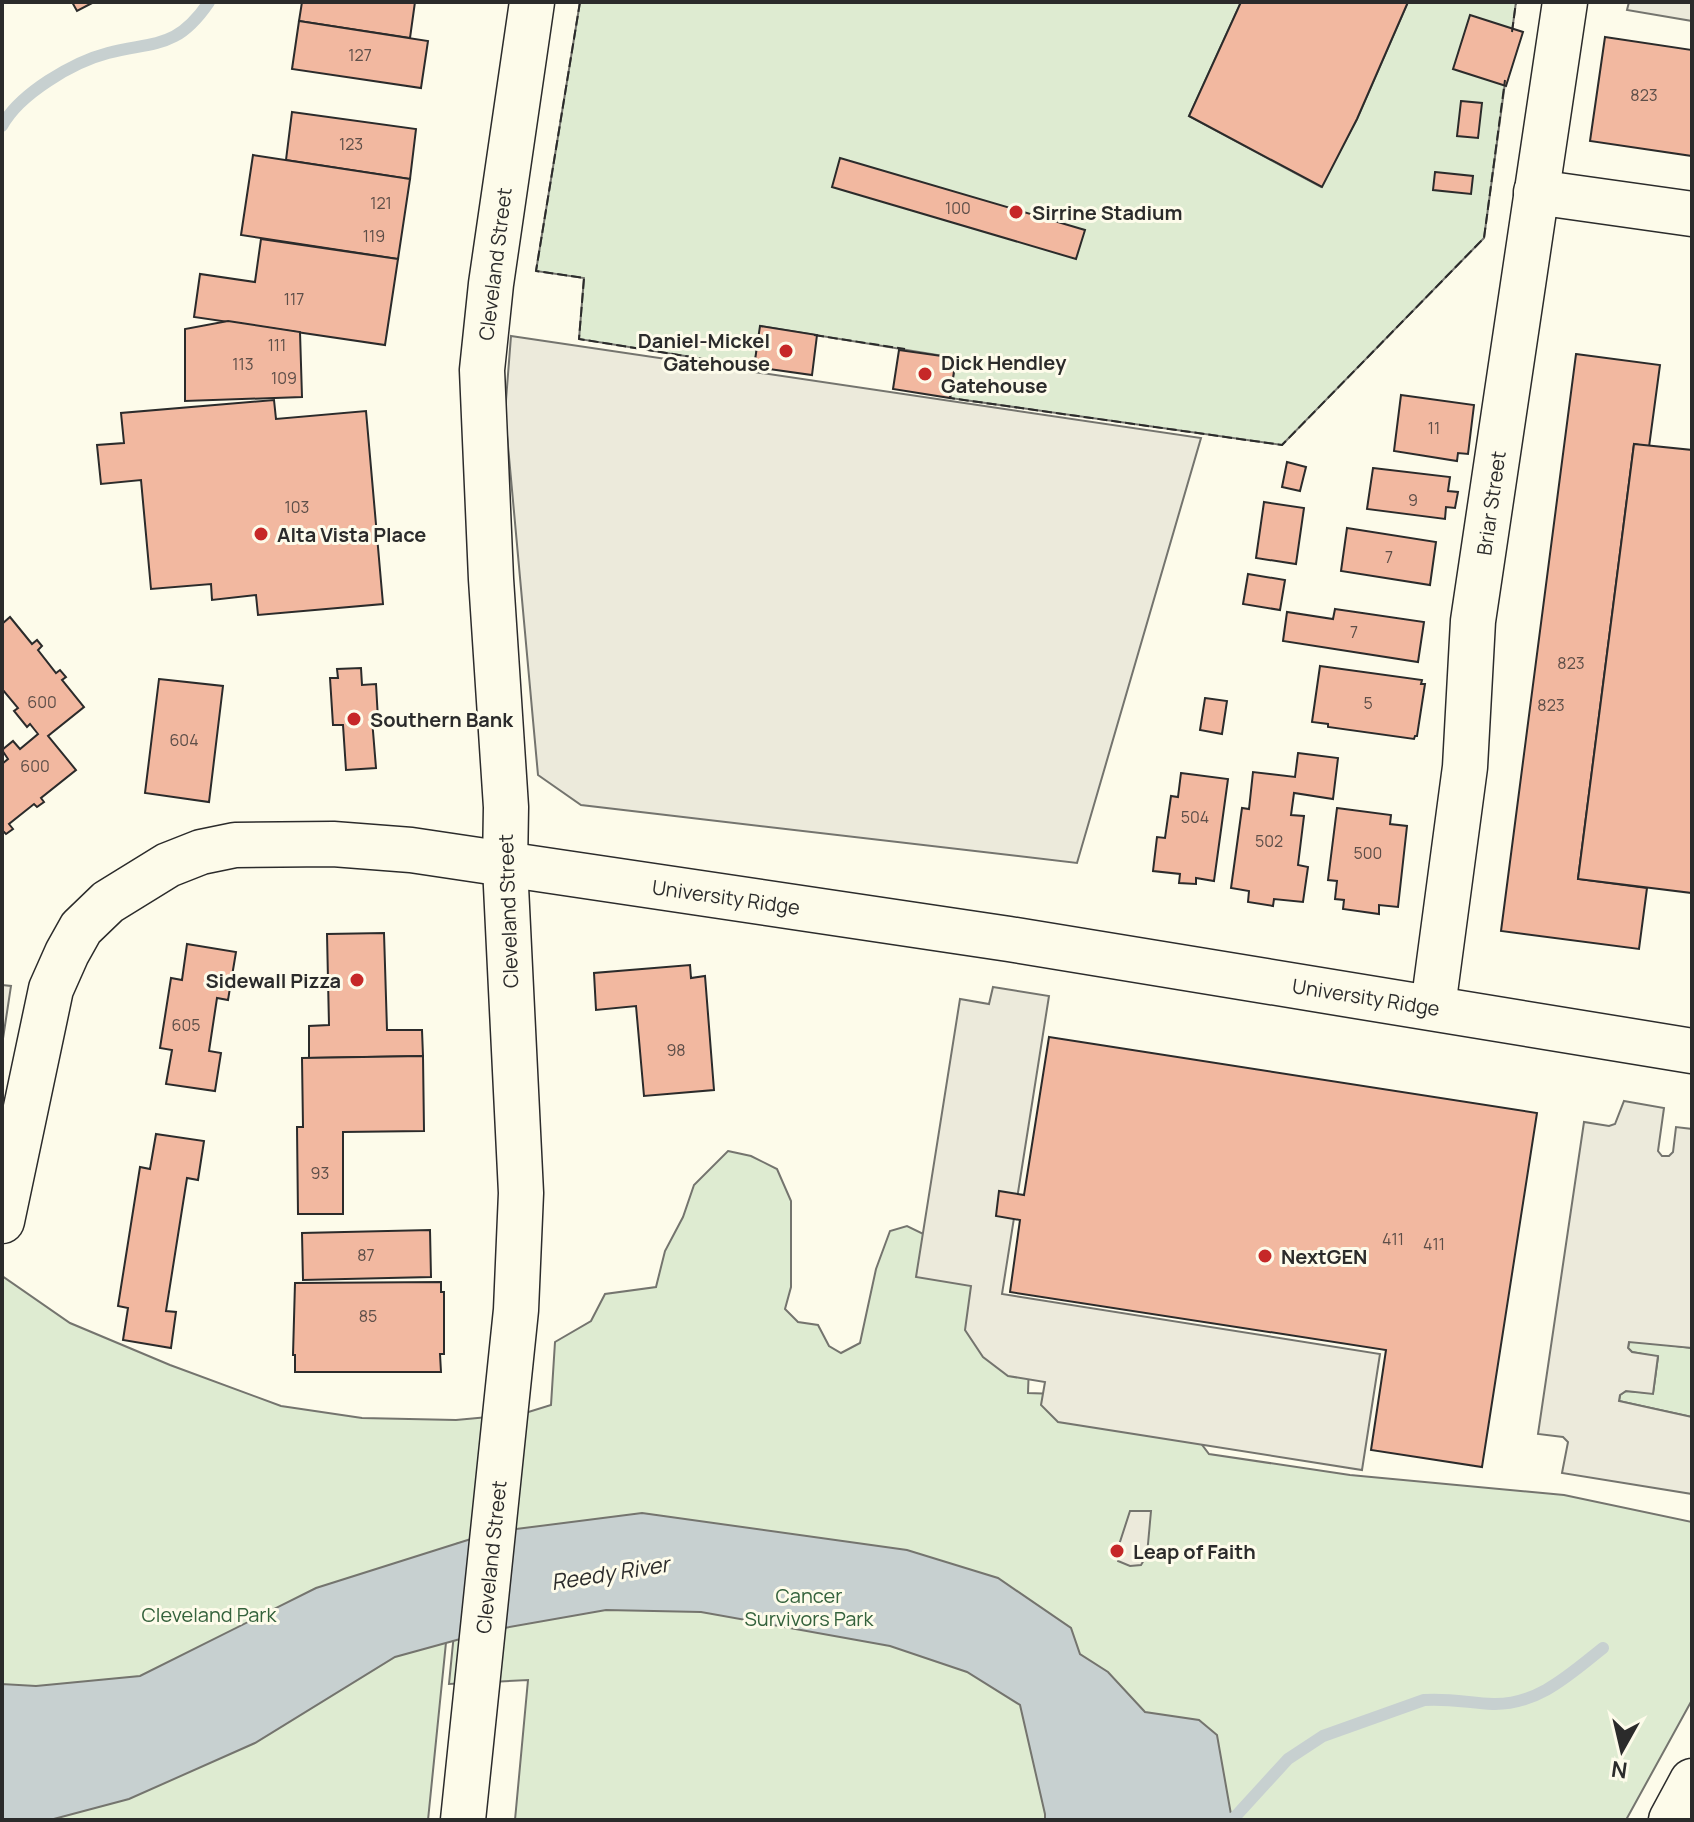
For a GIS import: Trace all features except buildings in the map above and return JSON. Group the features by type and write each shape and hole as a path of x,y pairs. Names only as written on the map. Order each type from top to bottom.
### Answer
{"street":[{"name":"Cleveland Street","path":"465,1803 516,1310 521,1193 505,866 506,807 491,579 482,370 491,284 532,2"},
{"name":"Briar Street","path":"1433,1007 1465,767 1473,621 1565,2"},
{"path":"1536,192 1692,214"},
{"name":"University Ridge","path":"2,1221 51,989 81,928 108,902 168,865 201,852 246,843 333,844 411,850 956,931 1692,1051"},
{"path":"1671,1820 1692,1781"}],"green space":[{"name":"Sirrine Stadium","path":"580,2 1241,2 1189,116 1321,187 1357,119 1408,2 1516,2 1484,238 1282,445 950,398 956,358 761,326 754,367 579,339 584,278 536,271"},
{"name":"Cancer Survivors Park","path":"728,1151 751,1156 777,1169 791,1201 791,1287 785,1309 798,1322 818,1325 829,1346 841,1353 860,1343 876,1269 890,1231 907,1226 940,1242 1029,1365 1028,1393 1057,1394 1194,1434 1209,1454 1350,1475 1564,1495 1692,1522 1692,1700 1626,1820 515,1820 528,1680 449,1684 463,1542 456,1544 428,1820 2,1820 2,1276 70,1323 170,1365 281,1406 362,1418 456,1420 522,1414 551,1405 555,1342 591,1321 605,1294 656,1287 665,1251 683,1217 694,1185"},
{"path":"1629,1342 1692,1348 1692,1417 1619,1401 1620,1395 1626,1391 1653,1393 1658,1357 1632,1352 1628,1348"}],"shaded area":[{"path":"1629,2 1692,2 1692,21 1627,10"},
{"path":"511,336 1201,438 1077,863 581,805 538,775 505,413"},
{"path":"2,985 11,986 2,1045"},
{"path":"993,987 1049,996 1002,1294 1380,1354 1362,1470 1058,1422 1041,1405 1045,1382 1008,1376 983,1357 965,1330 971,1286 916,1277 960,999 989,1004"},
{"path":"1624,1101 1664,1108 1658,1151 1662,1156 1673,1152 1676,1127 1692,1129 1692,1348 1629,1342 1628,1348 1632,1352 1658,1356 1653,1394 1626,1391 1620,1395 1619,1401 1692,1417 1692,1494 1562,1473 1568,1442 1563,1437 1538,1434 1584,1122 1615,1124"},
{"path":"1130,1511 1151,1511 1147,1555 1141,1565 1130,1566 1118,1561 1117,1551"}],"water":[{"name":"Reedy River","path":"642,1513 907,1550 998,1578 1071,1628 1080,1654 1108,1672 1145,1712 1199,1720 1217,1735 1232,1820 1045,1820 1020,1705 967,1672 890,1646 701,1612 606,1610 493,1630 395,1657 255,1743 129,1799 50,1820 2,1820 2,1684 36,1686 140,1676 316,1588 493,1532"}],"waterway":[{"path":"2,126 21,102 48,81 94,57 176,36 209,2"},
{"path":"1226,1820 1234,1818 1288,1759 1323,1736 1424,1700 1493,1704 1525,1699 1552,1686 1603,1648"}],"fence":[{"path":"580,2 536,271 584,278 579,339 754,367 755,363"},
{"path":"1512,32 1516,2"},
{"path":"951,393 950,398 1282,445 1484,238 1505,80"},
{"path":"814,335 905,349"}],"place":[{"name":"Sirrine Stadium","path":"1016,212"},
{"name":"Daniel-Mickel Gatehouse","path":"786,351"},
{"name":"Dick Hendley Gatehouse","path":"925,374"},
{"name":"Alta Vista Place","path":"261,534"},
{"name":"Southern Bank","path":"354,719"},
{"name":"Sidewall Pizza","path":"357,980"},
{"name":"NextGEN","path":"1265,1256"},
{"name":"Leap of Faith","path":"1117,1551"}],"park label":[{"name":"Cleveland Park","path":"209,1614"}]}
